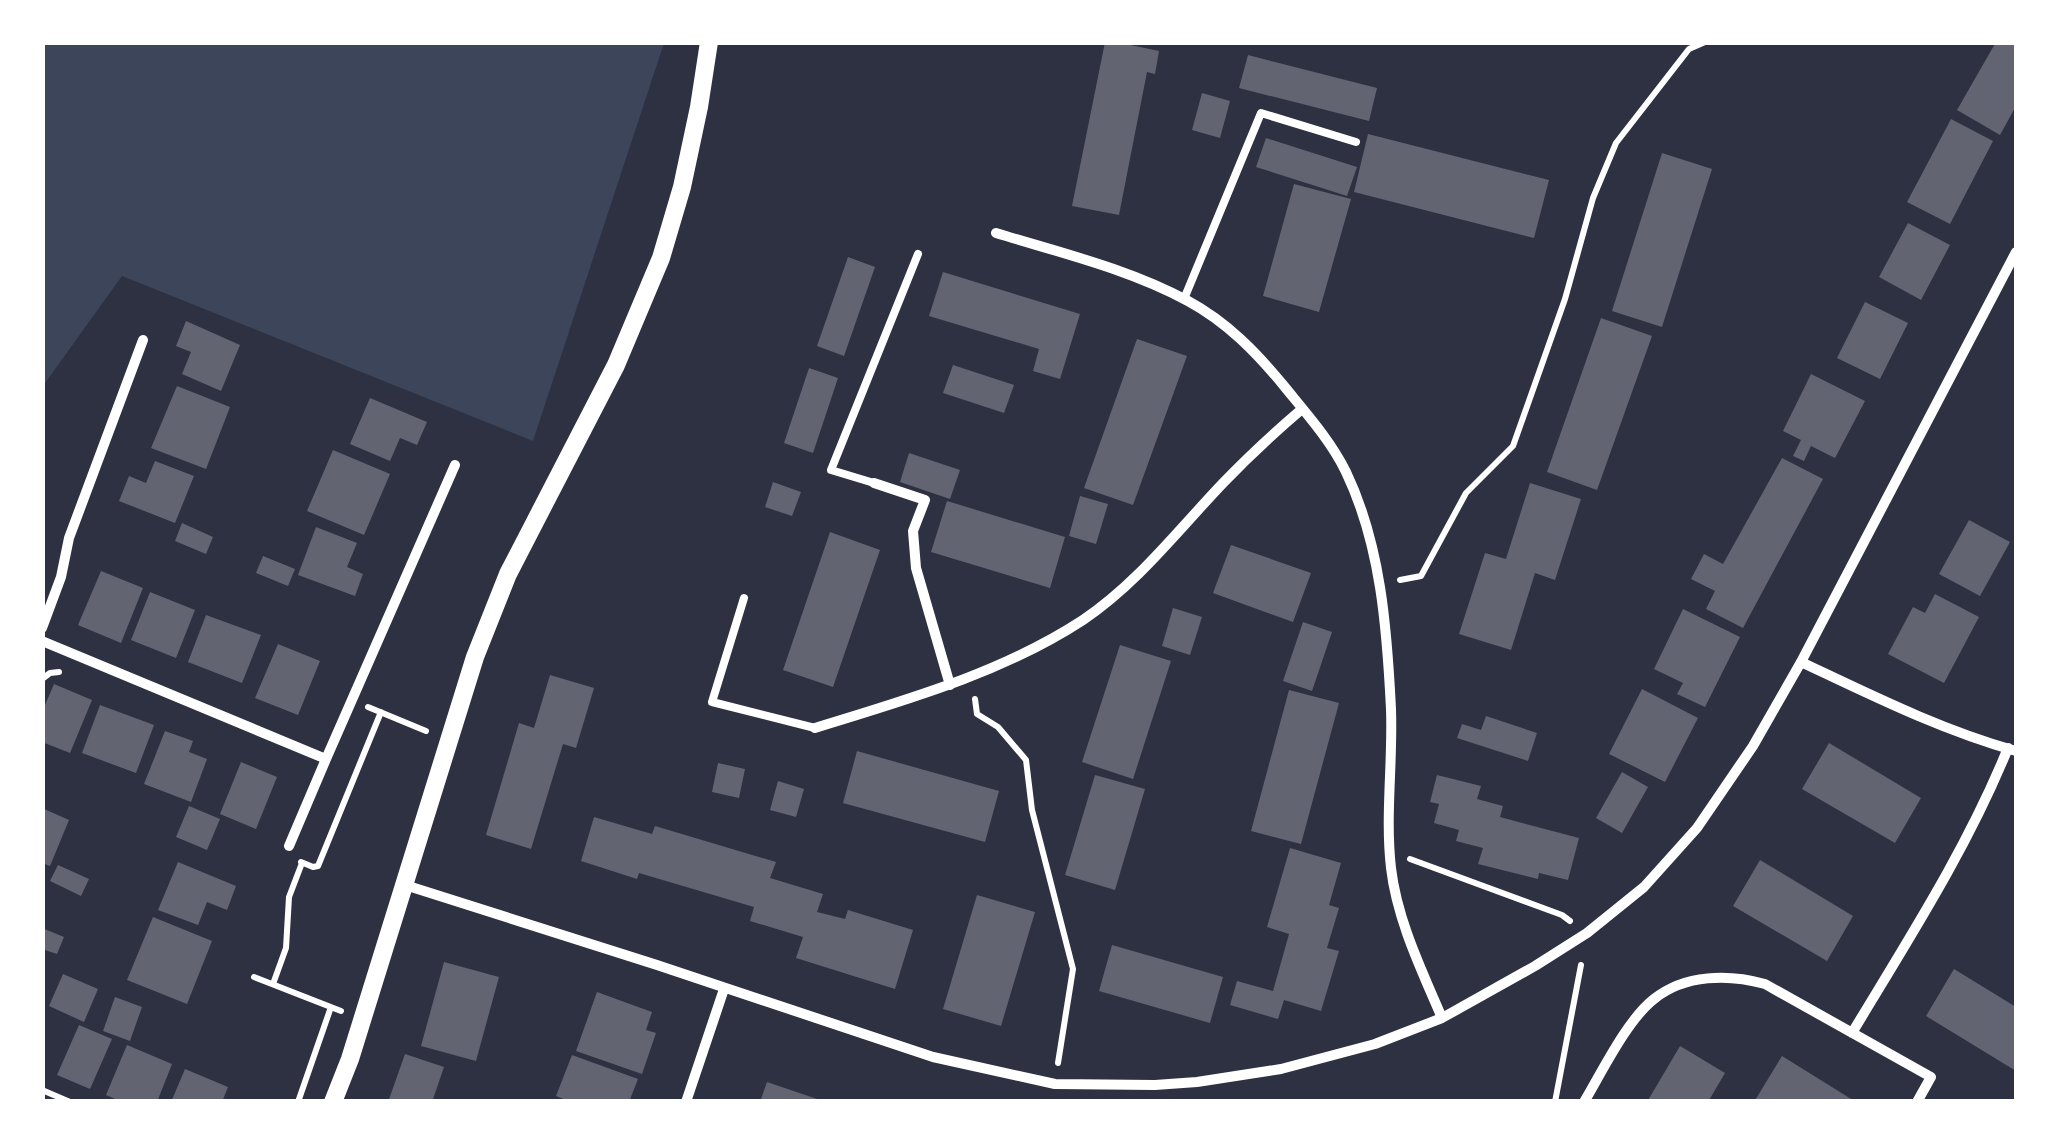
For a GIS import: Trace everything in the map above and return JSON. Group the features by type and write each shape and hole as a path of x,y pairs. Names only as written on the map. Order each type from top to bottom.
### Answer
{"street":[{"path":"332,1102 350,1060 475,657 508,574 616,365 661,258 682,186 709,42"},
{"path":"996,233 1106,266 1184,298 1223,324 1246,344 1302,409 1345,471 1370,540 1380,583 1391,716 1391,871 1414,949 1442,1018"},
{"path":"405,885 933,1056 1055,1084 1155,1085 1282,1070 1375,1044 1442,1018 1587,934 1644,887 1697,828 1753,746 1801,662 2016,252"},
{"path":"42,628 61,577 69,538 142,340"},
{"path":"815,728 972,676 1084,619 1149,562 1264,442 1302,409"},
{"path":"287,851 455,465"},
{"path":"874,482 925,500 913,531 913,550 950,684"},
{"path":"42,642 326,759"},
{"path":"1801,662 1918,716 2012,750 1958,856 1852,1033"},
{"path":"1584,1102 1638,1016 1654,998 1676,987 1722,976 1765,984 1930,1078 1917,1102"},
{"path":"686,1102 724,988"}],"lane":[{"path":"1184,298 1261,113 1356,142"},
{"path":"874,482 830,470 918,254"},
{"path":"744,598 712,702 815,728"}],"path":[{"path":"1380,583 1421,576 1466,494 1513,446 1566,300 1592,198 1616,143 1687,46 1705,42"},
{"path":"42,679 68,672"},
{"path":"972,676 977,714 998,728 1026,760 1032,810 1073,969 1055,1084"},
{"path":"353,701 448,741"},
{"path":"287,851 302,862 318,866 381,712"},
{"path":"273,984 285,953 289,897 302,862"},
{"path":"254,977 362,1019"},
{"path":"298,1102 331,1007"},
{"path":"42,1090 70,1102"}],"shaded area":[{"path":"43,42 664,43 533,441 122,276 43,386"}],"building":[{"path":"1105,42 1159,51 1155,74 1147,72 1119,215 1072,206"},
{"path":"1996,42 2016,42 2016,106 2000,135 1957,110"},
{"path":"1248,55 1377,88 1369,121 1239,88"},
{"path":"1202,93 1230,101 1220,138 1192,130"},
{"path":"1951,119 1993,141 1950,224 1907,202"},
{"path":"1368,134 1549,180 1534,238 1354,192"},
{"path":"1266,138 1357,167 1347,196 1256,167"},
{"path":"1662,153 1712,169 1662,327 1612,311"},
{"path":"1294,184 1351,199 1319,312 1263,296"},
{"path":"1908,223 1950,245 1921,300 1879,277"},
{"path":"848,257 875,267 844,356 817,346"},
{"path":"943,272 1080,314 1060,379 1033,371 1039,349 929,316"},
{"path":"1865,302 1908,323 1880,379 1837,358"},
{"path":"1601,318 1652,336 1597,490 1547,472"},
{"path":"186,321 240,345 221,391 182,374 191,352 176,346"},
{"path":"1137,339 1187,356 1133,505 1084,488"},
{"path":"953,365 1014,385 1004,413 943,393"},
{"path":"809,368 838,378 813,453 784,443"},
{"path":"1811,374 1865,401 1835,458 1811,446 1804,461 1793,456 1801,440 1783,431"},
{"path":"177,386 230,407 206,469 151,448"},
{"path":"370,398 427,422 417,445 400,438 390,461 350,444"},
{"path":"333,450 390,474 364,535 307,511"},
{"path":"909,453 960,470 950,499 900,482"},
{"path":"1782,458 1823,479 1743,628 1706,609 1715,591 1691,579 1704,554 1723,564"},
{"path":"155,461 194,476 175,523 119,501 129,476 146,483"},
{"path":"773,482 801,492 792,516 765,507"},
{"path":"1530,483 1581,499 1555,580 1535,573 1511,650 1459,634 1485,553 1506,559"},
{"path":"1080,496 1108,504 1096,544 1069,536"},
{"path":"947,501 1065,537 1050,588 931,552"},
{"path":"1969,520 2010,542 1980,596 1939,574"},
{"path":"182,523 213,537 206,554 175,541"},
{"path":"316,527 357,543 347,567 363,574 355,596 298,575"},
{"path":"830,532 880,550 833,687 783,670"},
{"path":"1231,545 1311,573 1293,622 1213,593"},
{"path":"263,556 295,569 288,586 256,573"},
{"path":"101,571 143,588 121,643 78,625"},
{"path":"150,592 195,610 176,658 131,640"},
{"path":"1935,594 1979,617 1944,683 1888,654 1913,607 1925,613"},
{"path":"1173,608 1202,617 1190,655 1162,646"},
{"path":"1683,609 1740,637 1705,707 1677,694 1683,683 1654,669"},
{"path":"206,615 261,635 242,683 188,662"},
{"path":"1303,622 1332,632 1312,691 1283,681"},
{"path":"278,644 320,661 298,715 255,698"},
{"path":"1120,645 1171,661 1133,779 1082,762"},
{"path":"550,675 594,688 576,748 563,744 531,849 486,835 519,723 534,728"},
{"path":"54,684 92,700 70,753 42,742 42,712"},
{"path":"1642,689 1698,718 1665,782 1609,754"},
{"path":"1289,690 1339,703 1301,844 1251,831"},
{"path":"100,705 154,725 136,773 82,753"},
{"path":"1486,716 1537,733 1528,761 1457,738 1462,724 1481,730"},
{"path":"165,731 193,741 189,752 207,759 191,802 144,784"},
{"path":"1829,743 1921,798 1895,843 1802,789"},
{"path":"857,751 999,791 985,842 843,803"},
{"path":"241,762 277,777 256,829 220,814"},
{"path":"718,763 745,769 739,798 712,792"},
{"path":"1622,772 1648,787 1622,833 1596,818"},
{"path":"1095,775 1145,789 1115,890 1065,875"},
{"path":"1437,775 1481,786 1477,799 1503,806 1500,817 1579,838 1568,880 1539,873 1538,879 1478,864 1483,848 1456,841 1459,830 1434,823 1439,804 1430,802"},
{"path":"778,781 804,789 796,817 770,810"},
{"path":"189,806 220,819 207,850 176,837"},
{"path":"42,808 69,820 50,866 42,863"},
{"path":"594,817 652,834 655,826 776,862 770,878 823,894 817,912 845,919 848,910 913,930 895,989 796,958 803,937 750,921 754,907 639,873 637,879 581,861"},
{"path":"1290,848 1341,863 1329,905 1339,908 1327,948 1339,951 1321,1011 1284,1000 1278,1019 1230,1005 1237,981 1273,991 1289,934 1267,927"},
{"path":"1760,860 1853,916 1827,961 1733,906"},
{"path":"178,862 236,886 227,910 207,902 198,925 158,910"},
{"path":"58,865 89,879 81,896 50,881"},
{"path":"977,895 1035,912 1001,1026 943,1009"},
{"path":"153,917 212,941 187,1004 127,980"},
{"path":"42,928 64,937 57,954 42,949"},
{"path":"1112,945 1223,977 1210,1023 1099,991"},
{"path":"444,962 499,977 476,1061 421,1046"},
{"path":"1954,969 2016,1007 2016,1071 1926,1016"},
{"path":"63,974 98,989 84,1022 49,1006"},
{"path":"597,992 652,1012 646,1030 656,1033 642,1074 576,1051"},
{"path":"115,997 142,1007 130,1041 103,1031"},
{"path":"79,1025 112,1039 90,1089 57,1075"},
{"path":"127,1045 172,1064 157,1102 122,1102 106,1095"},
{"path":"1680,1046 1725,1073 1708,1102 1647,1102"},
{"path":"405,1054 444,1067 432,1102 388,1102"},
{"path":"572,1055 638,1079 629,1102 571,1102 556,1096"},
{"path":"1782,1056 1856,1102 1754,1102"},
{"path":"185,1069 228,1087 222,1102 171,1102"},
{"path":"767,1082 823,1101 823,1102 760,1102"}]}
